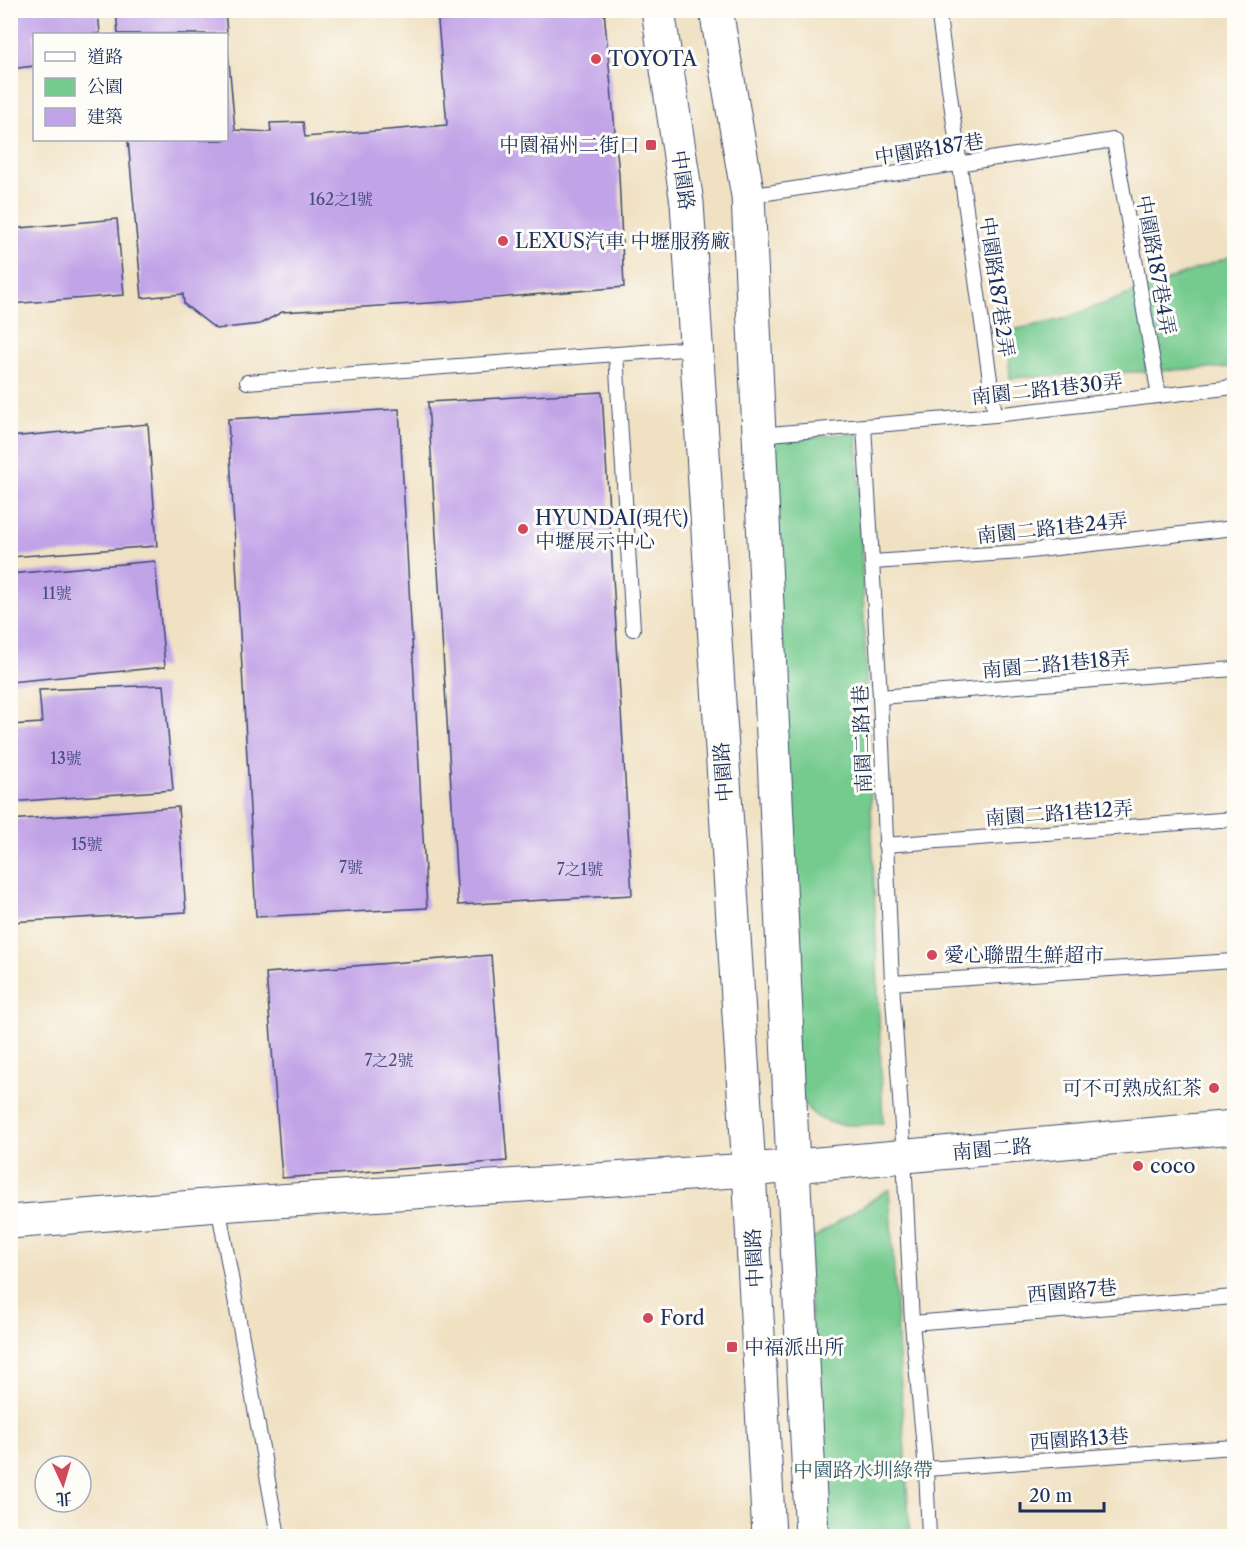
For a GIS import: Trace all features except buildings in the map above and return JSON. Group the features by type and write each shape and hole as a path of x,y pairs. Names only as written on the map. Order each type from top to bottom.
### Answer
{"main road":[{"name":"中園路","path":"658,10 687,203 749,1170 769,1536"},
{"path":"716,10 748,196 812,1536"},
{"name":"南園二路","path":"10,1222 218,1205 749,1170 1234,1127"}],"lane":[{"name":"中園路187巷2弄","path":"938,10 995,415"},
{"name":"中園路187巷","path":"748,196 1114,140"},
{"name":"中園路187巷4弄","path":"1114,140 1159,396"},
{"path":"247,382 696,348"},
{"path":"616,354 633,629"},
{"name":"南園二路1巷30弄","path":"864,426 995,415 1234,387"},
{"path":"758,435 864,426"},
{"name":"南園二路1巷","path":"864,426 880,698 892,983 904,1156 912,1323 926,1469 929,1536"},
{"name":"南園二路1巷24弄","path":"873,562 1021,552 1234,528"},
{"name":"南園二路1巷18弄","path":"880,698 1234,669"},
{"name":"南園二路1巷12弄","path":"885,845 1234,819"},
{"path":"892,983 1234,962"},
{"path":"218,1205 278,1536"},
{"name":"西園路7巷","path":"912,1323 1234,1297"},
{"name":"西園路13巷","path":"926,1469 1234,1447"}],"green space":[{"path":"1234,255 1234,367 1010,378 1007,331 1060,320"},
{"path":"857,433 883,1123 845,1125 835,1124 818,1117 808,1109 797,1091 766,440"},
{"name":"中園路水圳綠帶","path":"889,1189 910,1536 823,1536 807,1242"}],"place":[{"name":"TOYOTA","path":"596,59"},
{"name":"中園福州二街口","path":"651,145"},
{"name":"LEXUS汽車 中壢服務廠","path":"503,241"},
{"name":"HYUNDAI(現代) 中壢展示中心","path":"523,529"},
{"name":"愛心聯盟生鮮超市","path":"932,955"},
{"name":"可不可熟成紅茶","path":"1214,1088"},
{"name":"coco","path":"1138,1166"},
{"name":"Ford","path":"648,1318"},
{"name":"中福派出所","path":"732,1347"}]}
